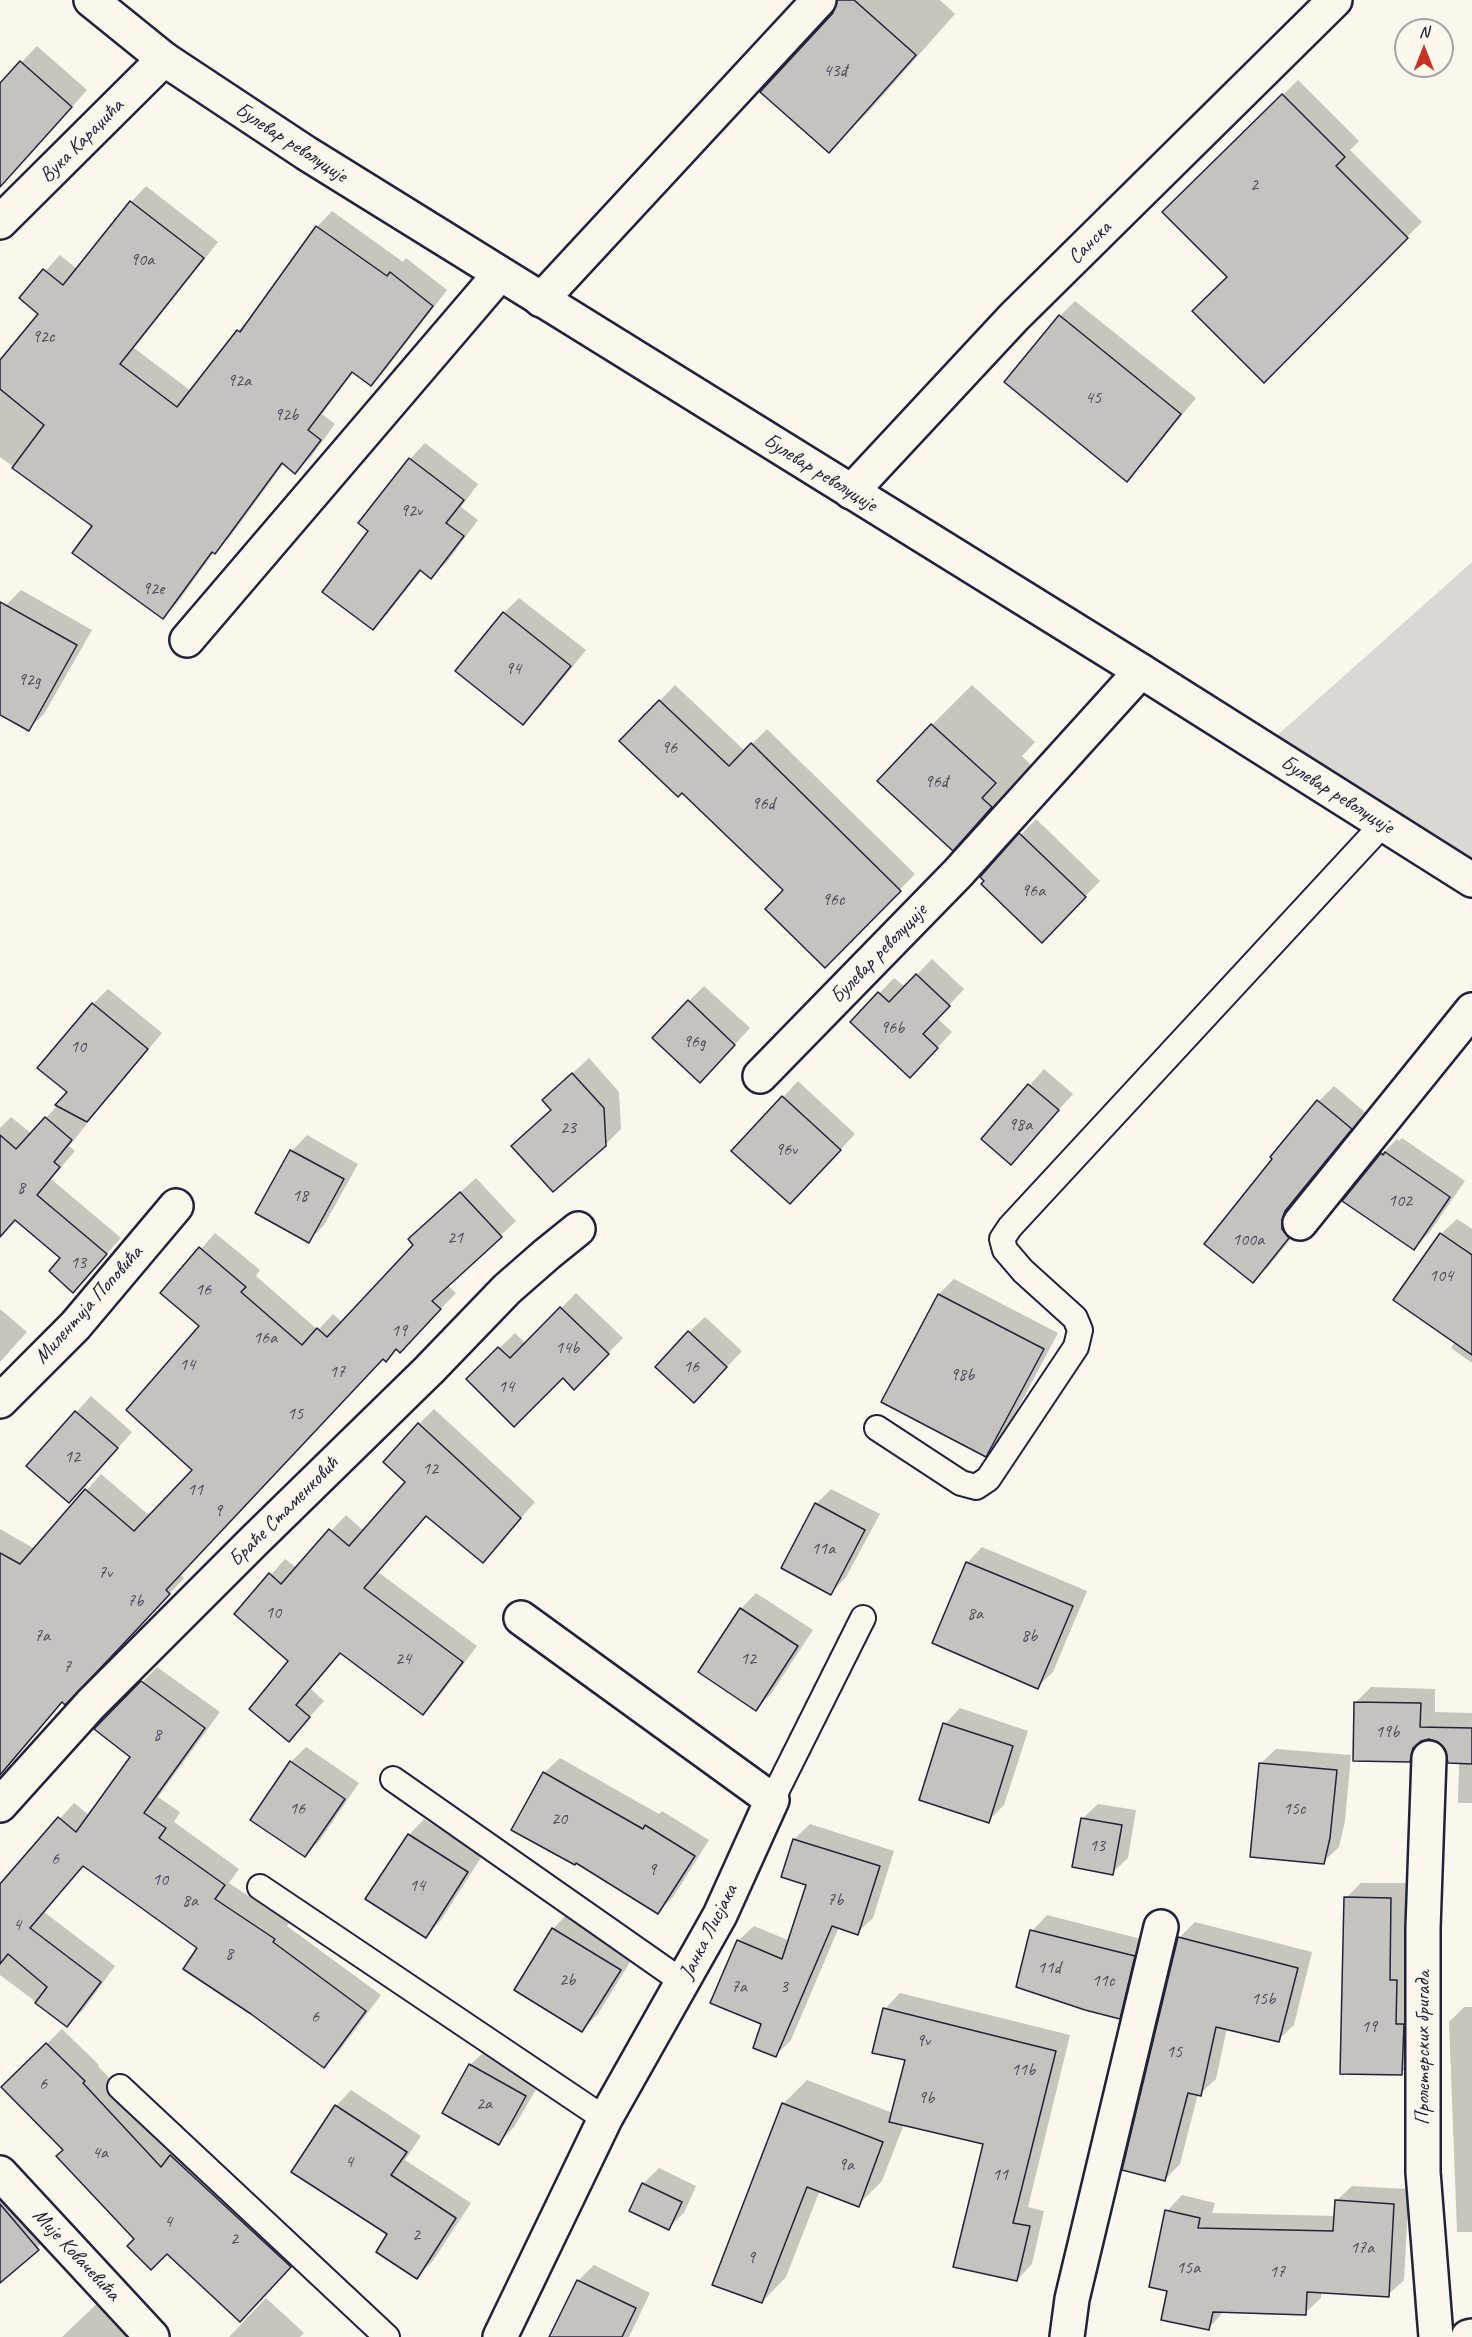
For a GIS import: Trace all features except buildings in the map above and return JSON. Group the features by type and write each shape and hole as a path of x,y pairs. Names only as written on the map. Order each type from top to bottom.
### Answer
{"street":[{"name":"Булевар револуције","path":"91,0 164,59 306,153 1141,671 1472,880"},
{"path":"541,300 819,0"},
{"name":"Санска","path":"851,492 1014,317 1335,0"},
{"name":"Вука Караџића","path":"0,222 164,59"},
{"path":"187,640 500,274"},
{"name":"Булевар револуције","path":"760,1076 958,873 1141,671"},
{"path":"1300,1223 1472,1010"},
{"name":"Милентија Поповића","path":"0,1401 75,1326 176,1206"},
{"name":"Браће Стаменковић","path":"0,1805 91,1704 255,1540 429,1370 507,1289 578,1229"},
{"path":"521,1618 772,1800"},
{"name":"Пролетерских бригада","path":"1429,1758 1423,1929 1423,2172 1436,2337"},
{"name":"Јанка Лисјака","path":"500,2337 605,2119 720,1915 772,1800"},
{"path":"1067,2337 1072,2299 1161,1927"},
{"name":"Мије Ковачевића","path":"0,2173 152,2337"}],"lane":[{"path":"877,1428 961,1483 976,1487 988,1479 1076,1347 1080,1330 1075,1318 1023,1270 1005,1250 1002,1239 1010,1227 1383,824"},
{"path":"772,1800 863,1618"},
{"path":"393,1779 683,1982"},
{"path":"260,1887 605,2119"},
{"path":"120,2087 387,2337"}],"shaded area":[{"path":"1472,562 1472,880 1263,748"}]}
